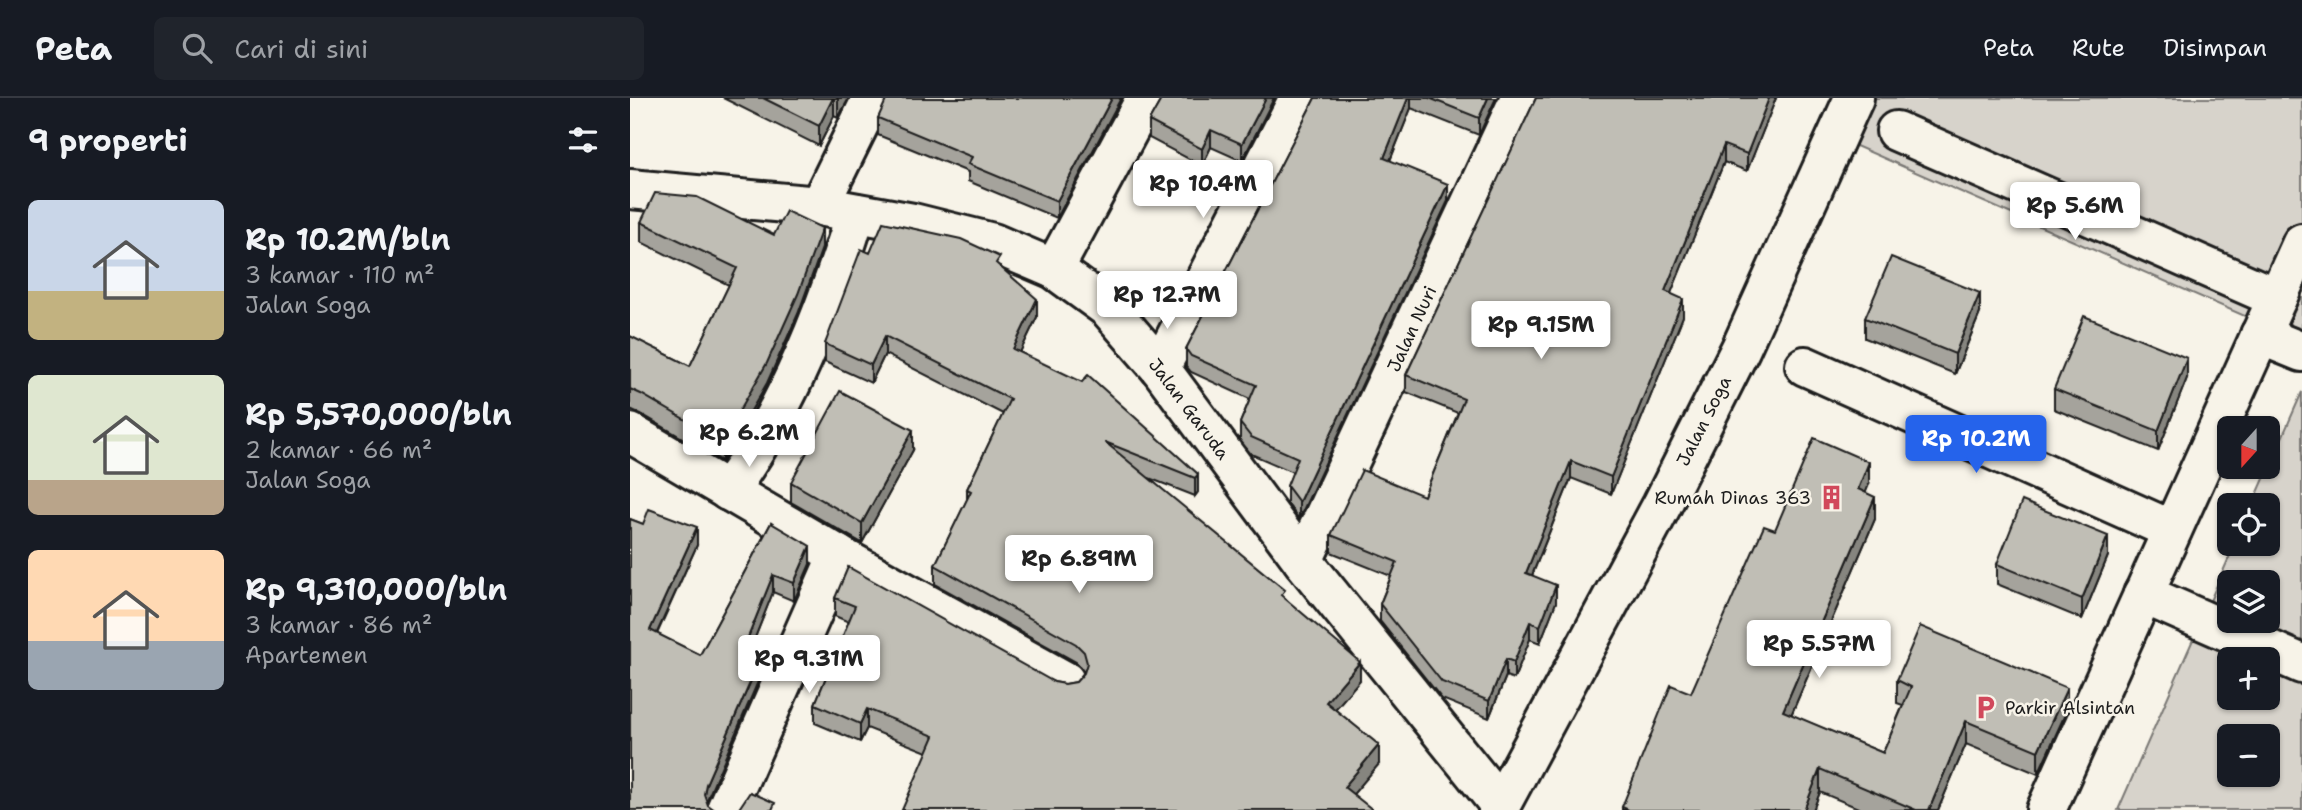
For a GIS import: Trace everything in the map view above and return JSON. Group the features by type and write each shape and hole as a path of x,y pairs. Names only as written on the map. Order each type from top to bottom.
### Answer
{"street":[{"path":"819,206 872,98"},
{"path":"1054,269 1146,98"},
{"path":"1160,368 1299,98"},
{"name":"Jalan Nuri","path":"1303,561 1520,98"},
{"name":"Jalan Soga","path":"1499,808 1662,505 1741,348 1854,98"},
{"path":"1896,131 2277,298"},
{"name":"Jalan Garuda","path":"630,189 819,206 913,223 993,243 1054,269 1109,309 1160,368 1303,561 1499,808"},
{"path":"729,491 757,449 790,387 836,278 856,213"},
{"path":"2046,810 2302,243"},
{"path":"2260,335 2302,352"},
{"path":"1805,366 2172,530"},
{"path":"630,433 838,555 1065,681"},
{"path":"726,810 838,555"},
{"path":"2143,594 2302,664"}],"shaded area":[{"path":"1859,98 2302,98 2302,341 1840,139"},
{"path":"2302,392 2302,810 2118,810 2217,585 2217,633 2280,633 2280,570 2224,570 2230,556 2280,556 2280,493 2258,493 2263,480 2280,480 2280,442"}],"building":[{"path":"763,98 833,98 819,126"},
{"path":"887,98 1112,98 1057,201 968,164 972,157 878,118"},
{"path":"1162,98 1266,98 1242,144 1211,130 1202,149 1149,121"},
{"path":"1315,98 1408,98 1384,158 1448,184 1299,502 1287,486 1298,458 1251,437 1240,423 1256,385 1191,356 1186,349"},
{"path":"1429,98 1488,98 1479,118"},
{"path":"1536,98 1769,98 1747,154 1724,145 1665,291 1683,299 1611,477 1571,461 1526,573 1556,585 1540,626 1530,622 1514,662 1506,659 1489,701 1442,682 1380,604 1397,562 1331,535 1362,470 1424,496 1464,399 1406,375"},
{"path":"655,193 697,197 774,235 786,211 822,228 798,294 767,363 722,441 630,389 630,336 690,366 737,268 641,222"},
{"path":"883,222 961,239 1000,257 996,263 1037,299 1013,349 1082,382 1088,375 1198,474 1195,478 1105,442 1285,590 1281,595 1360,662 1326,702 1379,745 1344,787 1373,810 902,810 934,736 867,709 860,724 815,704 855,606 835,598 848,567 1054,682 1076,682 1084,673 1087,663 1084,652 1076,644 935,565 971,491 967,489 1010,399 885,336 871,365 825,344 861,249 870,253"},
{"path":"1891,257 1980,293 1955,354 1865,318"},
{"path":"2084,316 2187,358 2158,431 2054,389"},
{"path":"840,391 913,430 862,523 791,482"},
{"path":"1814,438 1869,462 1858,489 1875,497 1783,711 1883,753 1911,687 1897,680 1920,626 2067,688 2038,751 1966,721 1929,810 1916,810 1820,769 1804,810 1626,810 1622,807 1671,685 1691,693 1764,526 1775,530"},
{"path":"2022,501 2108,536 2082,599 1997,564"},
{"path":"649,509 697,527 650,630 700,655 771,523 810,546 794,583 773,575 745,645 763,653 706,784 704,794 708,805 715,810 630,810 630,519 643,524"},
{"path":"750,792 775,803 772,810 738,810"}],"place":[{"name":"Rumah Dinas 363","path":"1831,498"},
{"name":"Parkir Alsintan","path":"1985,708"}]}
